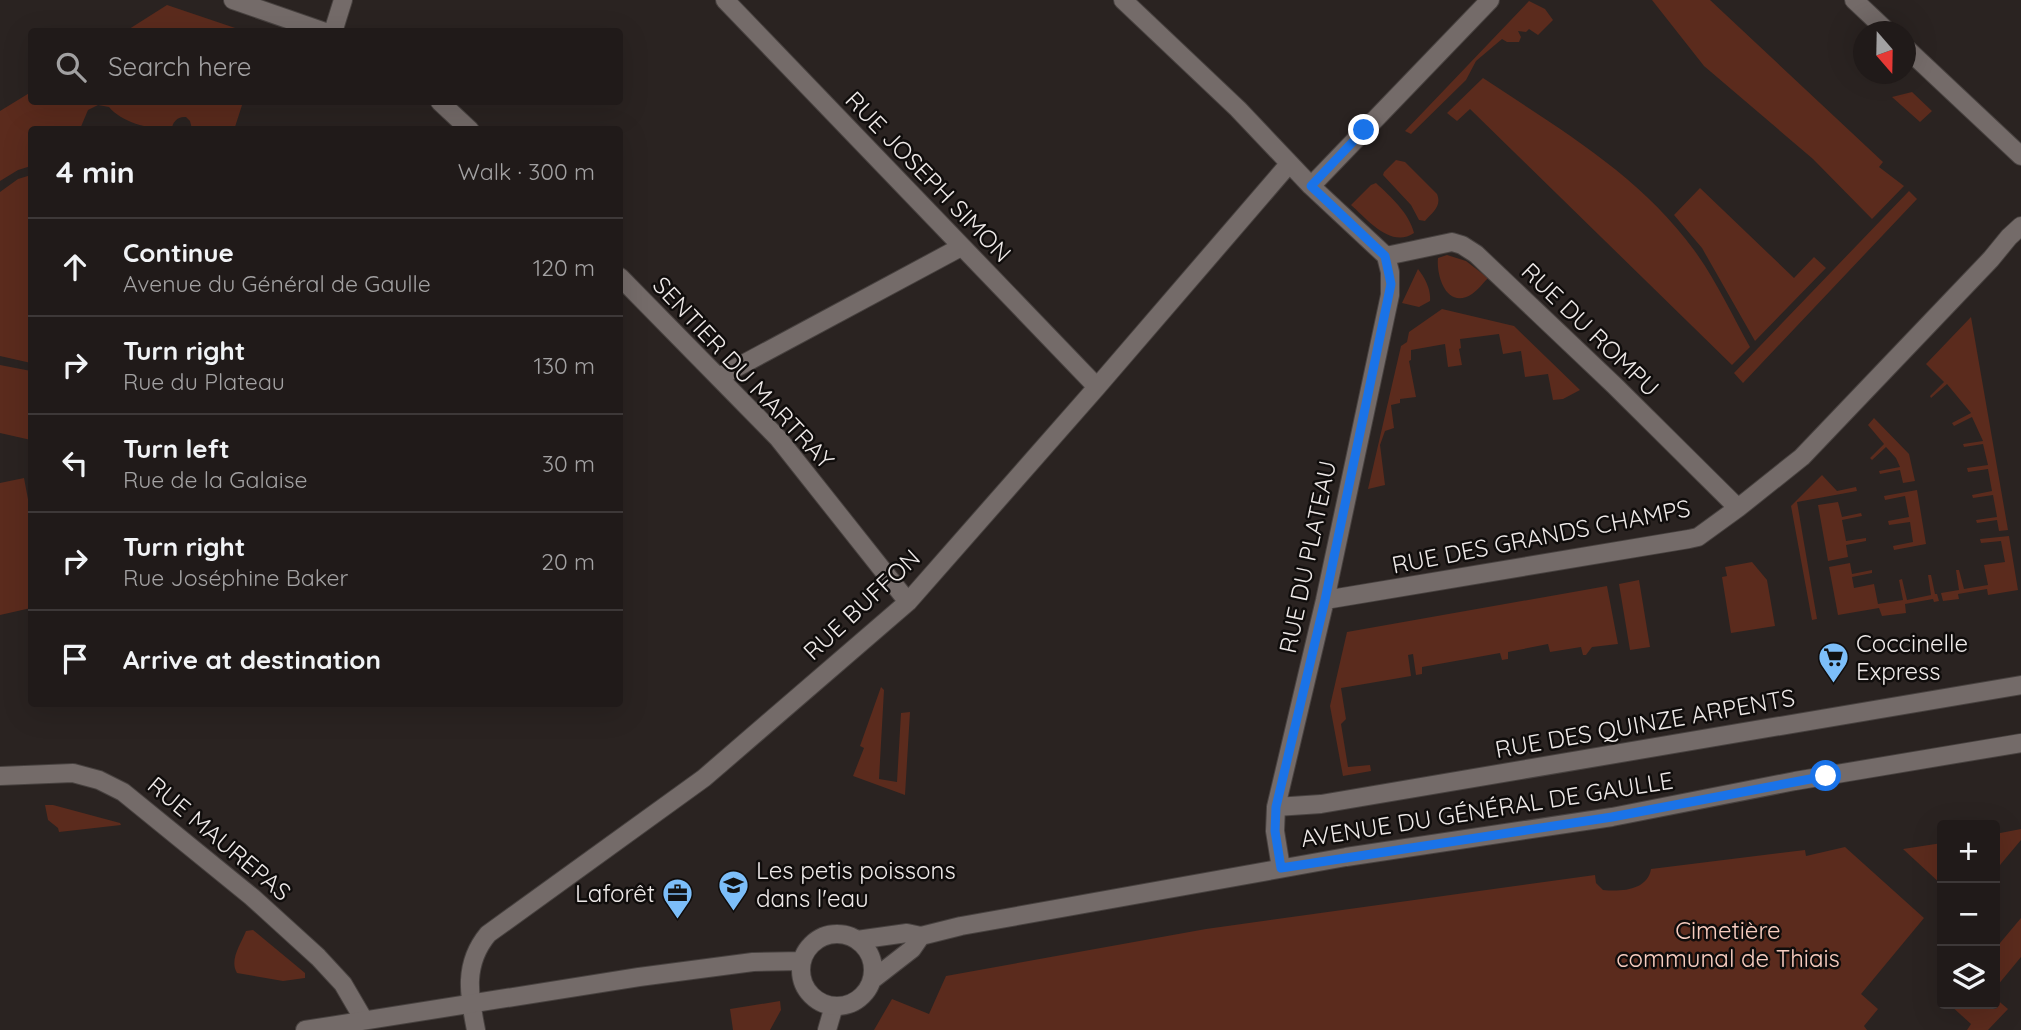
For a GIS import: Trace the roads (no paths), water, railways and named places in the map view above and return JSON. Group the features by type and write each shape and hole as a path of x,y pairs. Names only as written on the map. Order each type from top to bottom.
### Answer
{"street":[{"path":"233,0 314,28"},
{"path":"334,28 343,0"},
{"name":"RUE JOSEPH SIMON","path":"725,0 1097,387"},
{"path":"1123,0 1238,108 1289,164 1385,256"},
{"path":"1311,186 1490,0"},
{"path":"1854,0 1876,21"},
{"path":"1916,57 2021,156"},
{"path":"443,105 466,126"},
{"name":"RUE BUFFON","path":"476,1030 469,988 471,963 488,934 704,778 908,602 1289,164"},
{"name":"RUE DES GRANDS CHAMPS","path":"1325,600 1698,537 1802,457 2021,226"},
{"name":"RUE DU ROMPU","path":"1385,256 1452,242 1476,254 1738,508"},
{"path":"719,377 961,247"},
{"name":"RUE DU PLATEAU","path":"1281,868 1275,831 1276,807 1325,600 1390,295 1390,272 1385,256"},
{"name":"SENTIER DU MARTRAY","path":"623,280 778,438 908,602"},
{"name":"RUE DES QUINZE ARPENTS","path":"1276,807 1321,804 2021,685"},
{"name":"AVENUE DU GÉNÉRAL DE GAULLE","path":"857,940 907,933 921,936 961,926 1281,868 1612,817 1795,781 2021,743"},
{"name":"RUE MAUREPAS","path":"0,776 74,773 99,780 123,792 253,897 318,957 343,984 364,1020"},
{"path":"835,933 857,940 866,947 871,957 872,980 867,991 858,1000 846,1005 824,1004 807,991 803,982 802,961 814,942 824,936 835,933"},
{"path":"872,980 912,949 921,936"},
{"path":"305,1030 752,962 802,961"},
{"path":"827,1030 834,1006"}],"place":[{"name":"Coccinelle Express","path":"1833,685"},
{"name":"Les petis poissons dans l'eau","path":"733,912"},
{"name":"Laforêt","path":"678,921"}],"park label":[{"name":"Cimetière communal de Thiais","path":"1728,945"}]}
